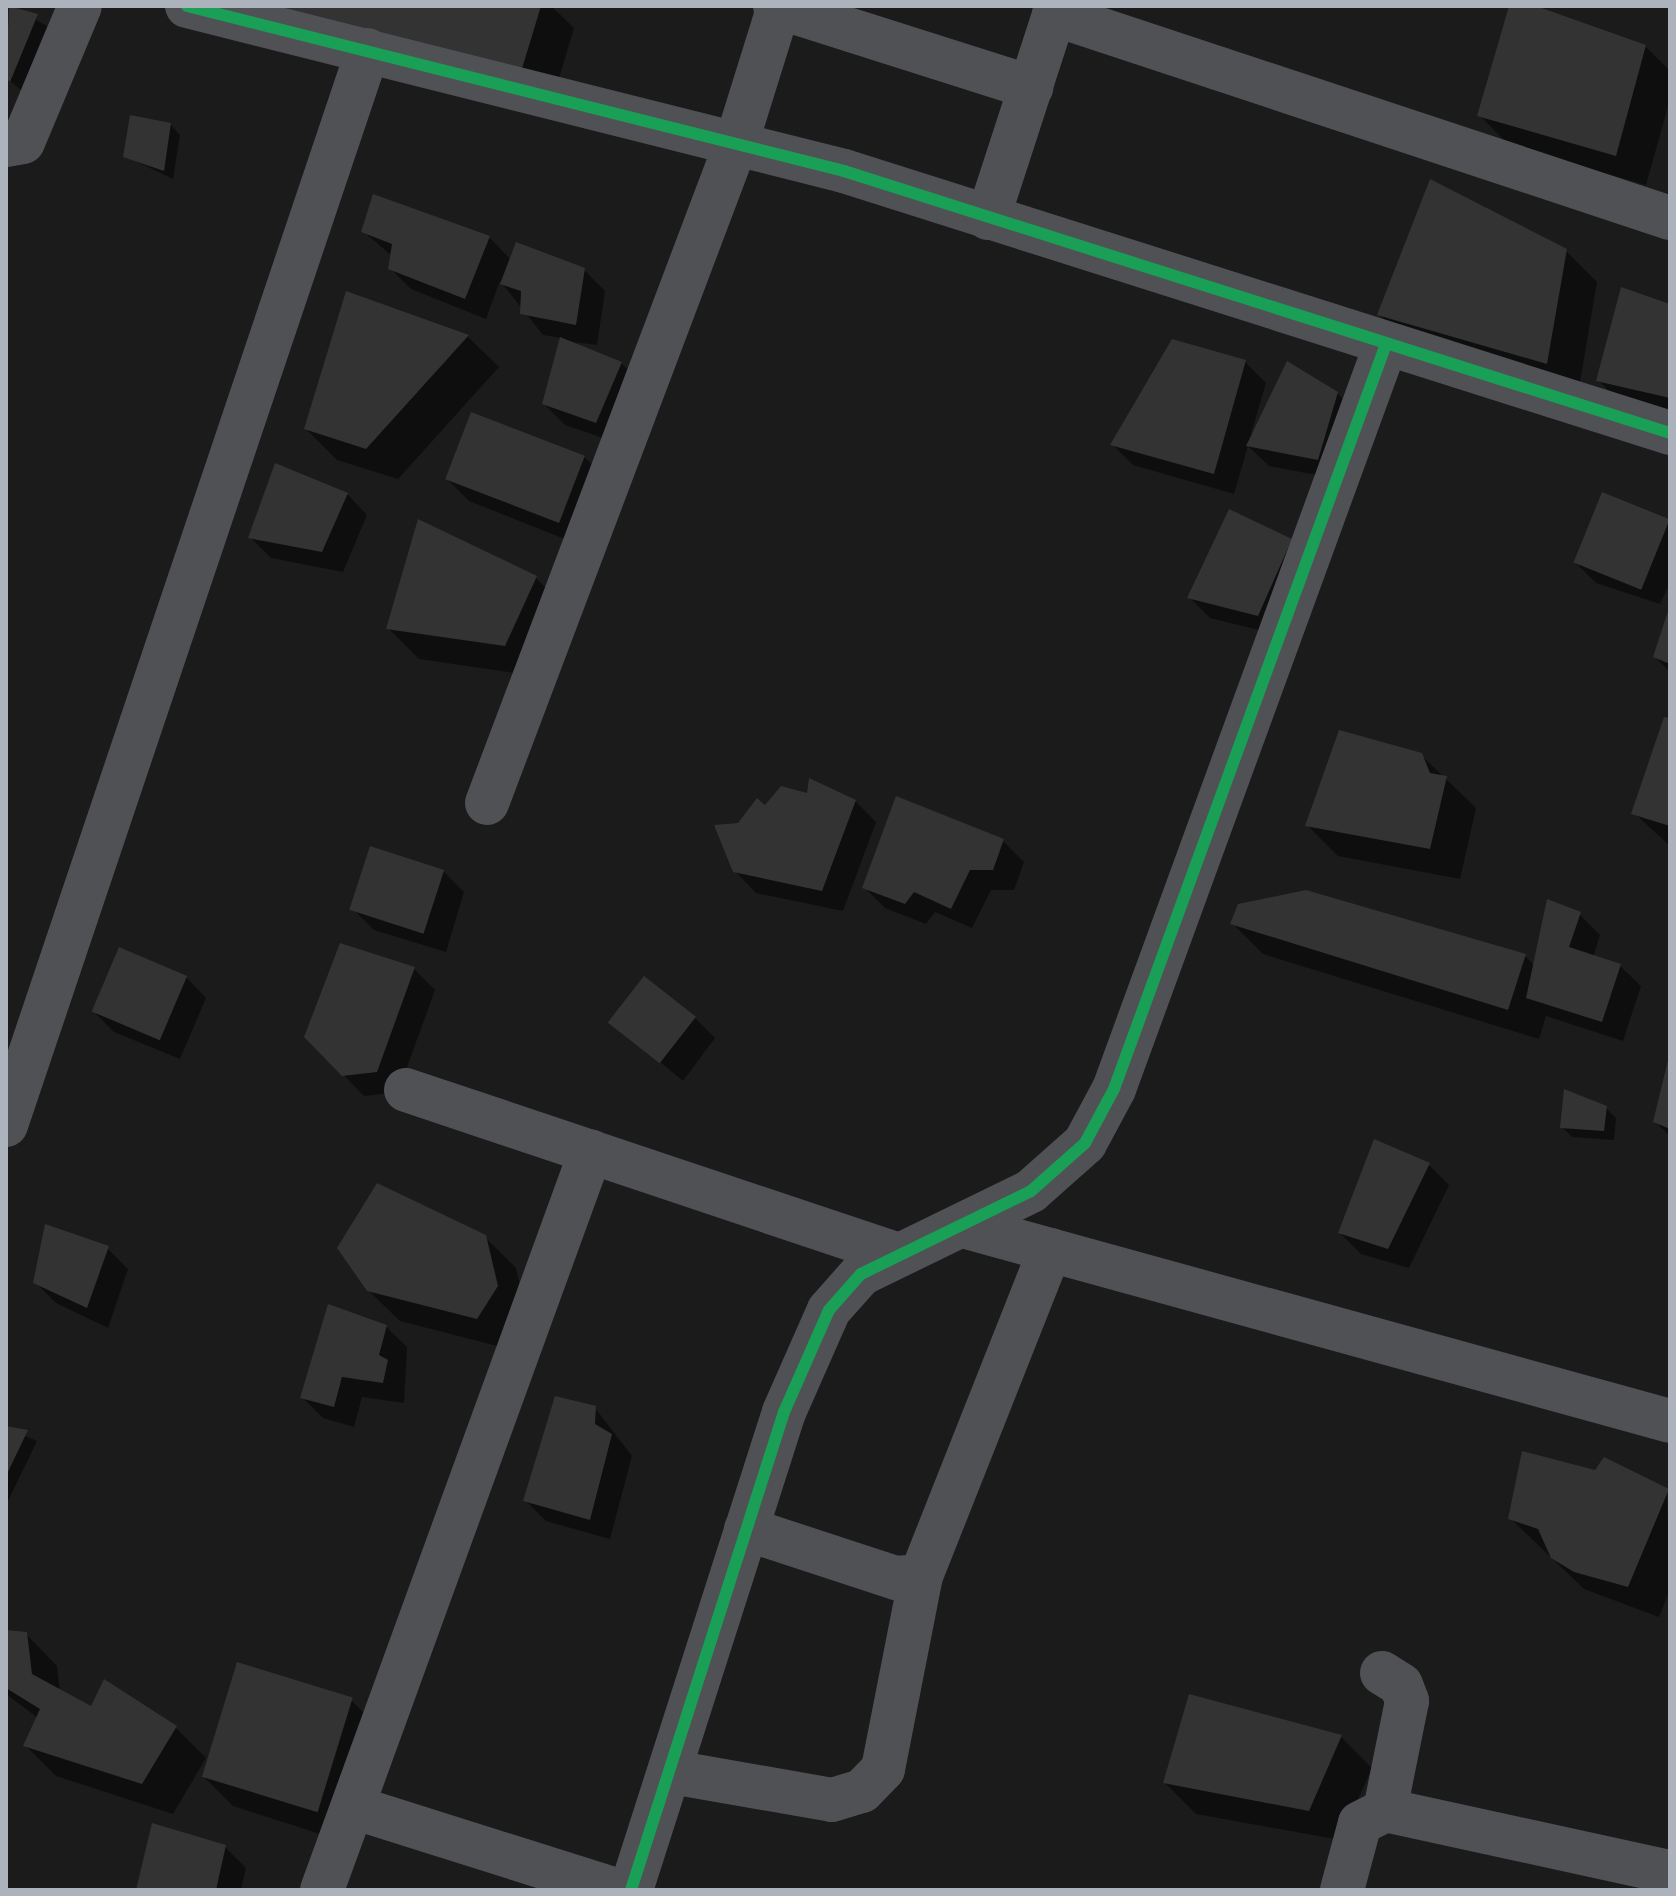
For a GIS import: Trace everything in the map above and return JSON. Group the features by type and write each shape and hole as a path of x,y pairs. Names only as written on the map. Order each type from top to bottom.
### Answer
{"street":[{"path":"6,145 23,142 80,6"},
{"path":"187,6 737,141 1670,433"},
{"path":"487,803 737,141 778,6 1031,87"},
{"path":"988,218 1056,10 1670,218"},
{"path":"6,1125 368,50"},
{"path":"631,1890 672,1772 784,1412 829,1310 861,1274 896,1254 963,1226 1031,1191 1085,1143 1114,1089 1386,344"},
{"path":"406,1090 896,1254"},
{"path":"322,1890 591,1151"},
{"path":"963,1226 1670,1421"},
{"path":"672,1772 832,1800 862,1791 883,1769 921,1576 934,1560 1050,1250"},
{"path":"746,1529 896,1578 921,1576"},
{"path":"1382,1673 1401,1685 1407,1701 1385,1810"},
{"path":"353,1807 616,1890"},
{"path":"1342,1890 1360,1823 1385,1810 1670,1872"}],"building":[{"path":"9,6 38,14 10,82 6,78"},
{"path":"272,6 541,6 521,72"},
{"path":"1509,6 1536,6 1646,45 1616,156 1477,116"},
{"path":"130,115 171,123 164,171 123,157"},
{"path":"1430,179 1567,249 1547,364 1377,315"},
{"path":"373,194 490,236 465,299 388,269 392,244 361,232"},
{"path":"516,242 585,268 576,325 520,314 521,291 500,284"},
{"path":"1621,287 1670,304 1670,398 1596,381"},
{"path":"346,291 469,335 366,449 304,429"},
{"path":"560,337 622,362 596,423 542,404"},
{"path":"1172,339 1246,360 1214,474 1110,445"},
{"path":"1287,361 1338,392 1318,460 1246,446"},
{"path":"471,412 585,456 559,523 445,479"},
{"path":"275,463 348,493 322,552 248,538"},
{"path":"1602,492 1670,519 1641,590 1574,562"},
{"path":"1229,509 1292,539 1258,616 1187,598"},
{"path":"418,519 537,576 505,646 386,629"},
{"path":"1670,608 1670,664 1653,657"},
{"path":"1664,717 1670,718 1670,826 1631,814"},
{"path":"1339,730 1422,753 1430,773 1447,776 1430,849 1305,826"},
{"path":"809,778 856,800 822,891 733,872 714,825 738,823 757,798 765,805 781,786 807,793"},
{"path":"896,796 1004,839 993,870 970,870 951,909 914,892 905,904 862,888"},
{"path":"370,846 444,870 423,934 349,910"},
{"path":"1306,890 1526,954 1508,1010 1230,924 1238,904"},
{"path":"1547,899 1581,912 1569,947 1621,964 1602,1022 1526,998"},
{"path":"340,943 415,967 377,1072 342,1076 304,1037"},
{"path":"119,947 187,976 160,1040 92,1011"},
{"path":"644,976 696,1017 660,1063 608,1022"},
{"path":"1670,1056 1670,1129 1653,1122"},
{"path":"1564,1089 1607,1106 1604,1131 1560,1128"},
{"path":"1374,1139 1430,1163 1388,1249 1338,1233"},
{"path":"377,1183 486,1235 498,1286 477,1319 367,1291 337,1248"},
{"path":"45,1224 109,1246 87,1308 33,1283"},
{"path":"328,1304 387,1325 379,1355 388,1360 383,1383 342,1377 334,1407 300,1398"},
{"path":"555,1396 596,1406 595,1424 612,1434 590,1520 523,1501"},
{"path":"6,1426 28,1430 6,1476"},
{"path":"1522,1451 1595,1470 1604,1457 1669,1489 1628,1587 1574,1572 1551,1558 1538,1529 1508,1519"},
{"path":"6,1630 27,1632 32,1674 91,1706 104,1679 177,1726 142,1784 23,1746 40,1709 6,1688"},
{"path":"237,1662 353,1697 318,1812 202,1777"},
{"path":"1189,1694 1342,1735 1309,1811 1163,1783"},
{"path":"152,1823 226,1845 216,1890 136,1890"}],"cycle path":[{"path":"187,6 844,171 1670,433"},
{"path":"631,1890 784,1412 829,1310 861,1274 1031,1191 1085,1143 1114,1089 1386,344"}]}
